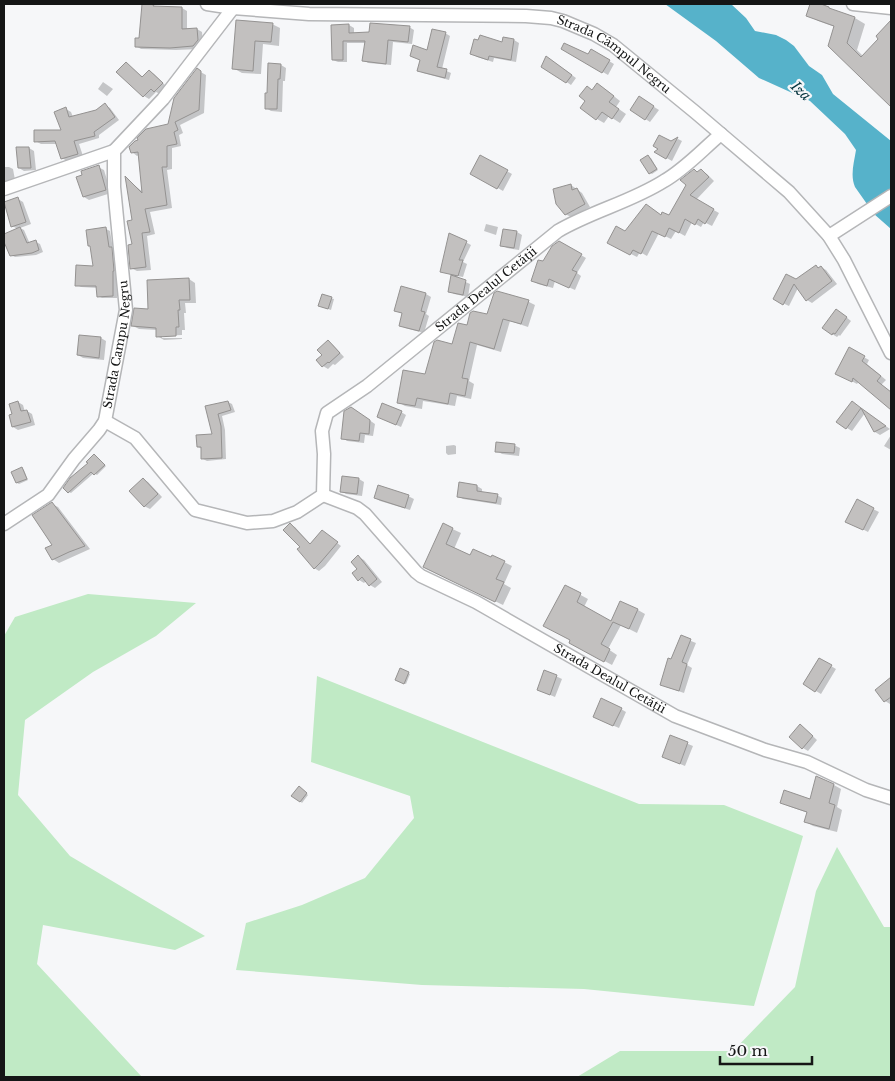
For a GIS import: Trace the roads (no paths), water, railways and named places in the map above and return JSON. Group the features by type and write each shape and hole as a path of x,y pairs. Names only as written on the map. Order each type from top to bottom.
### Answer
{"street":[{"name":"Strada Câmpul Negru","path":"207,4 232,8 309,14 526,16 563,21 594,34 613,45 789,192 830,236 891,353"},
{"path":"853,4 891,8"},
{"path":"4,189 114,151 163,100 232,8"},
{"name":"Strada Dealul Cetății","path":"721,134 674,175 663,182 631,198 588,215 558,231 367,386 327,413 322,431 324,454 323,496 357,508 365,514 421,576 476,602 675,716 765,750 807,762 866,790 891,798"},
{"name":"Strada Campu Negru","path":"4,524 48,495 74,458 105,421 126,310 114,187 114,151"},
{"path":"830,236 891,196"},
{"path":"105,421 135,438 195,510 247,523 273,520 296,512 323,496"}],"water":[{"name":"Iza","path":"665,4 731,4 746,18 755,31 776,35 794,46 809,66 822,75 833,94 891,141 891,229 874,214 855,187 853,164 856,150 845,134 810,101 759,78 716,41"}]}
